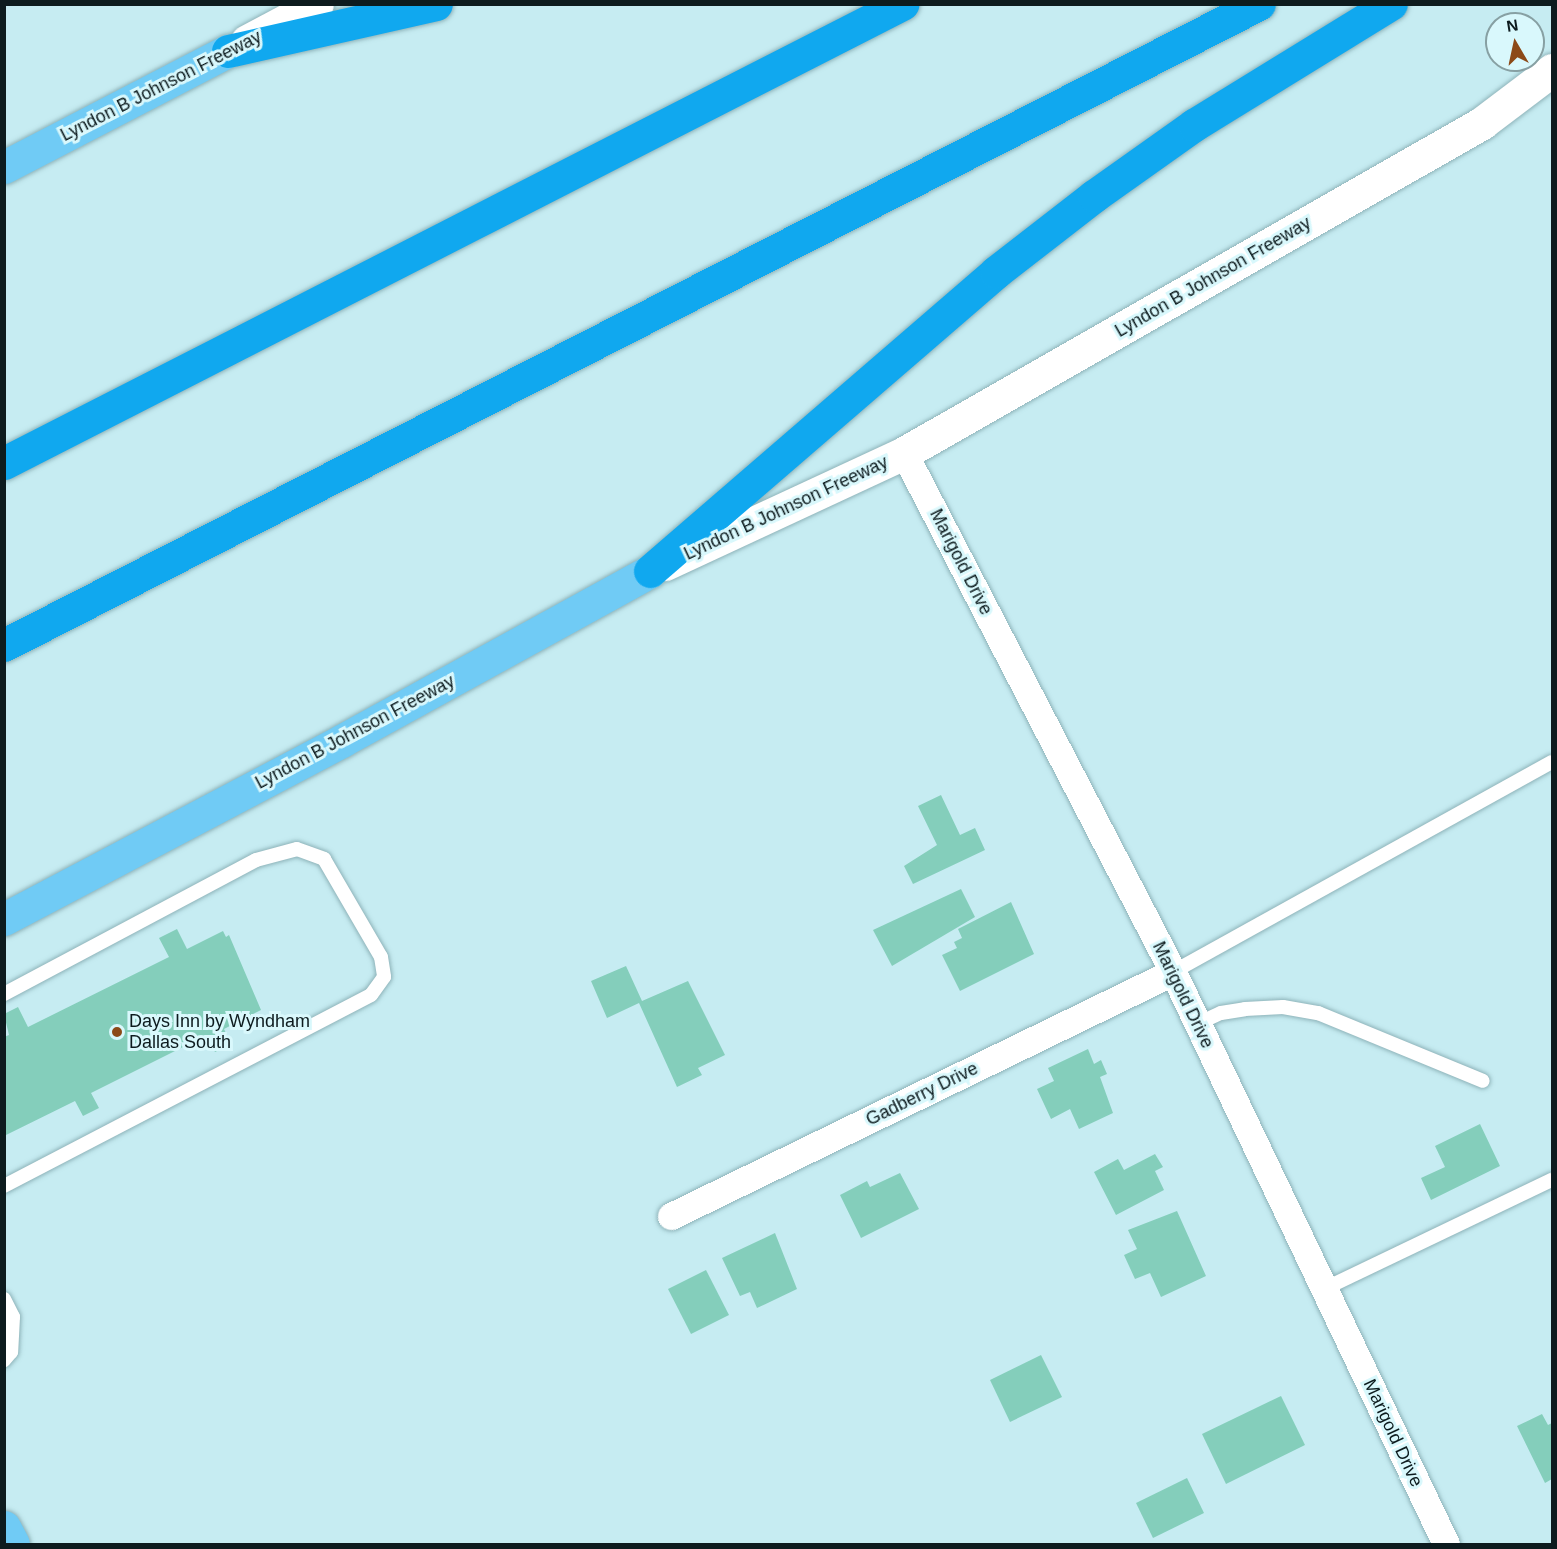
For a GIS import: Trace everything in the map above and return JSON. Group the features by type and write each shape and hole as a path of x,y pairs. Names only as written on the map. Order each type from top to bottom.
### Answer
{"highway":[{"path":"228,51 436,4"},
{"path":"4,463 902,4"},
{"path":"4,645 1259,4"},
{"path":"650,571 996,272 1094,196 1194,125 1391,4"}],"main road":[{"name":"Lyndon B Johnson Freeway","path":"4,167 317,4"},
{"name":"Lyndon B Johnson Freeway","path":"4,919 343,740 650,571 904,453 1482,123 1552,70"},
{"path":"4,900 82,878"},
{"path":"4,1527 13,1545"}],"street":[{"name":"Marigold Drive","path":"904,453 1173,972 1446,1545"},
{"name":"Gadberry Drive","path":"671,1216 1173,972"}],"lane":[{"path":"1173,972 1552,762"},
{"path":"4,994 256,860 297,849 324,859 381,957 384,977 371,994 4,1186"},
{"path":"1197,1024 1221,1013 1245,1008 1282,1007 1318,1013 1483,1081"},
{"path":"1324,1289 1552,1180"},
{"path":"4,1299 13,1317 11,1353 4,1360"}],"building":[{"path":"941,795 960,835 975,828 985,850 913,884 904,866 937,845 918,806"},
{"path":"961,889 975,917 892,966 873,930"},
{"path":"1011,902 1034,954 960,991 942,955 957,948 954,942 962,938 958,929"},
{"name":"Days Inn by Wyndham Dallas South","path":"177,929 187,949 223,931 226,937 229,935 261,1010 224,1029 231,1044 215,1052 207,1035 91,1093 99,1108 83,1116 75,1101 4,1136 4,1037 9,1035 4,1014 18,1007 28,1027 169,957 159,938"},
{"path":"626,966 642,1001 688,981 725,1055 698,1068 702,1075 677,1087 639,1003 607,1018 591,981"},
{"path":"1088,1049 1094,1064 1101,1060 1107,1074 1100,1077 1113,1113 1079,1129 1070,1109 1051,1119 1037,1089 1054,1081 1048,1068"},
{"path":"1480,1124 1500,1166 1431,1200 1421,1178 1445,1167 1435,1146"},
{"path":"1155,1154 1163,1167 1155,1171 1164,1190 1116,1215 1094,1172 1118,1159 1124,1170"},
{"path":"900,1173 919,1209 861,1238 840,1195 867,1181 870,1187"},
{"path":"1177,1211 1206,1276 1161,1297 1150,1273 1135,1279 1124,1255 1137,1249 1128,1230"},
{"path":"775,1233 797,1289 757,1308 750,1292 740,1296 722,1258"},
{"path":"706,1270 729,1315 691,1334 668,1289"},
{"path":"1041,1355 1062,1397 1010,1422 990,1380"},
{"path":"1281,1396 1305,1445 1226,1484 1202,1434"},
{"path":"1542,1414 1548,1425 1552,1423 1552,1479 1545,1483 1517,1426"},
{"path":"1187,1478 1204,1513 1153,1538 1136,1503"}],"place":[{"name":"Days Inn by Wyndham Dallas South","path":"117,1032"}]}
